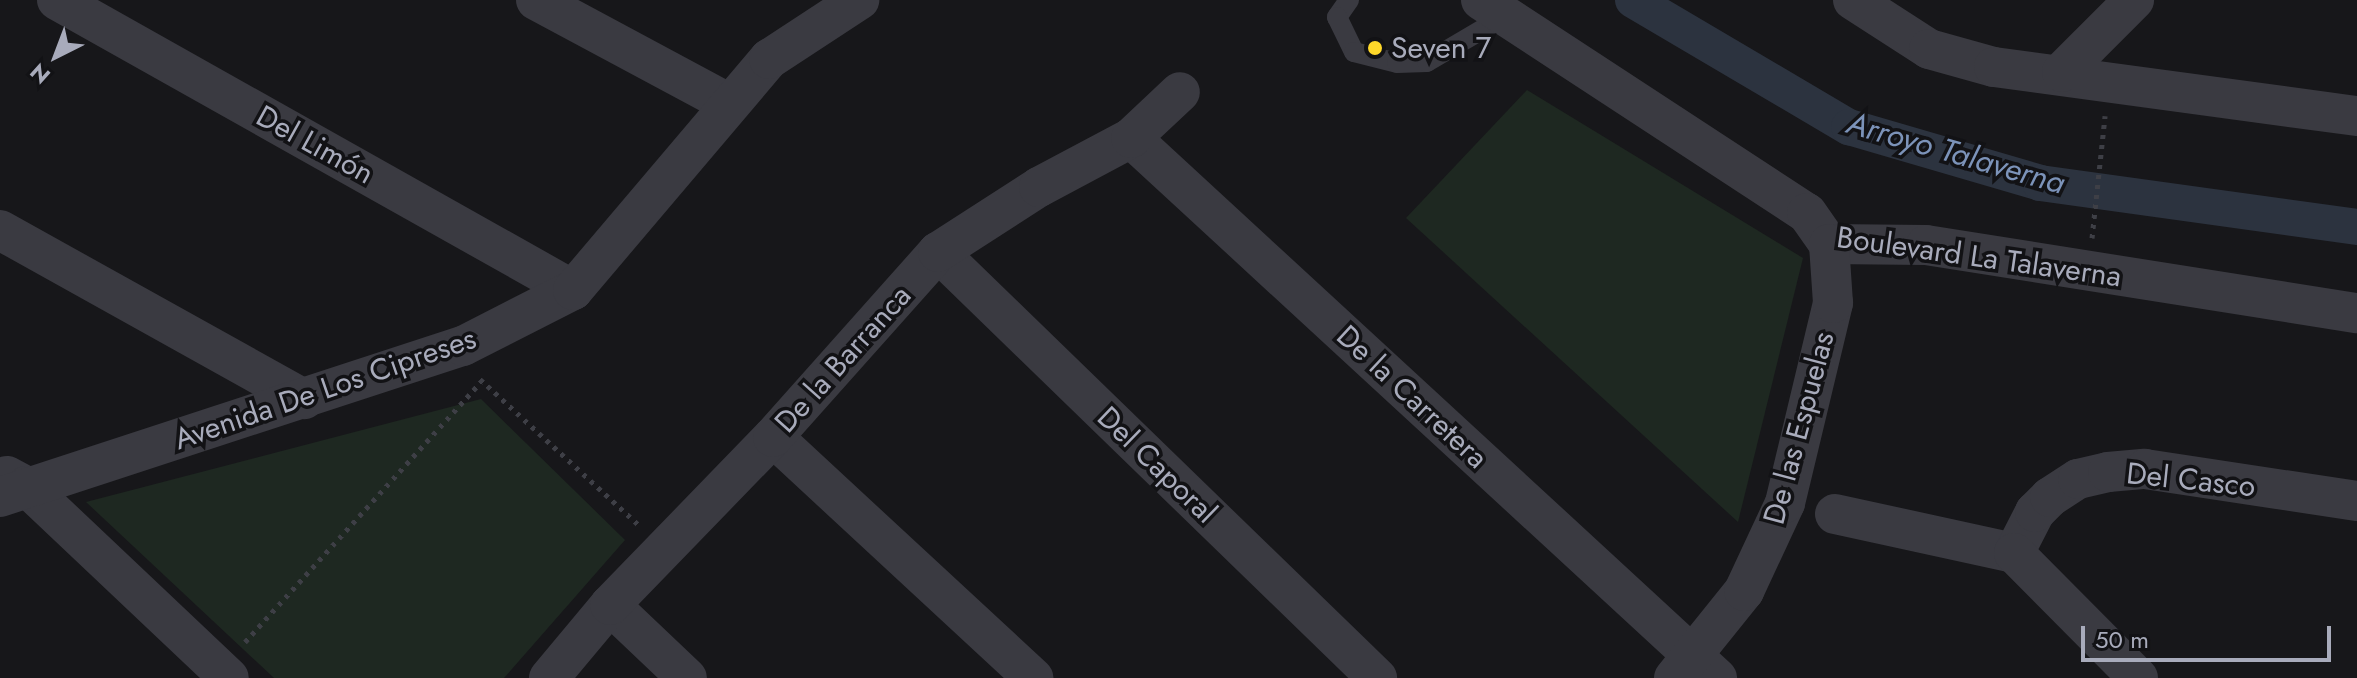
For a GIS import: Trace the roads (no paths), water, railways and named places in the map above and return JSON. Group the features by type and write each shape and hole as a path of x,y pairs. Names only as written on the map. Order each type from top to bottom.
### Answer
{"street":[{"name":"Del Limón","path":"57,0 573,290"},
{"path":"536,0 728,103"},
{"name":"Avenida De Los Cipreses","path":"9,485 304,399 463,346 573,290 670,180 728,103 769,59 859,0"},
{"path":"1853,0 1929,49 1994,67 2062,72 2357,116"},
{"path":"2062,72 2134,0"},
{"name":"Boulevard La Talaverna","path":"1493,8 1807,213 1829,244 1926,245 2357,313"},
{"name":"De la Barranca","path":"549,678 610,605 773,437 938,252 1039,187 1131,138 1180,92"},
{"name":"De la Carretera","path":"1131,138 1695,671"},
{"path":"0,230 304,399"},
{"name":"De las Espuelas","path":"1695,671 1744,591 1785,503 1833,303 1829,244"},
{"name":"Del Caporal","path":"938,252 1377,678"},
{"path":"773,437 1033,678"},
{"name":"Del Casco","path":"2014,553 2035,512 2050,497 2078,479 2108,472 2145,469 2357,501"},
{"path":"9,485 224,674"},
{"path":"1835,514 2014,553 2138,678"},
{"path":"610,605 687,678"}],"lane":[{"path":"1349,0 1337,17 1354,52 1397,63 1427,62 1493,8"}],"waterway":[{"name":"Arroyo Talaverna","path":"1633,0 1849,127 2040,183 2357,227"}],"place":[{"name":"Seven 7","path":"1375,48"}]}
